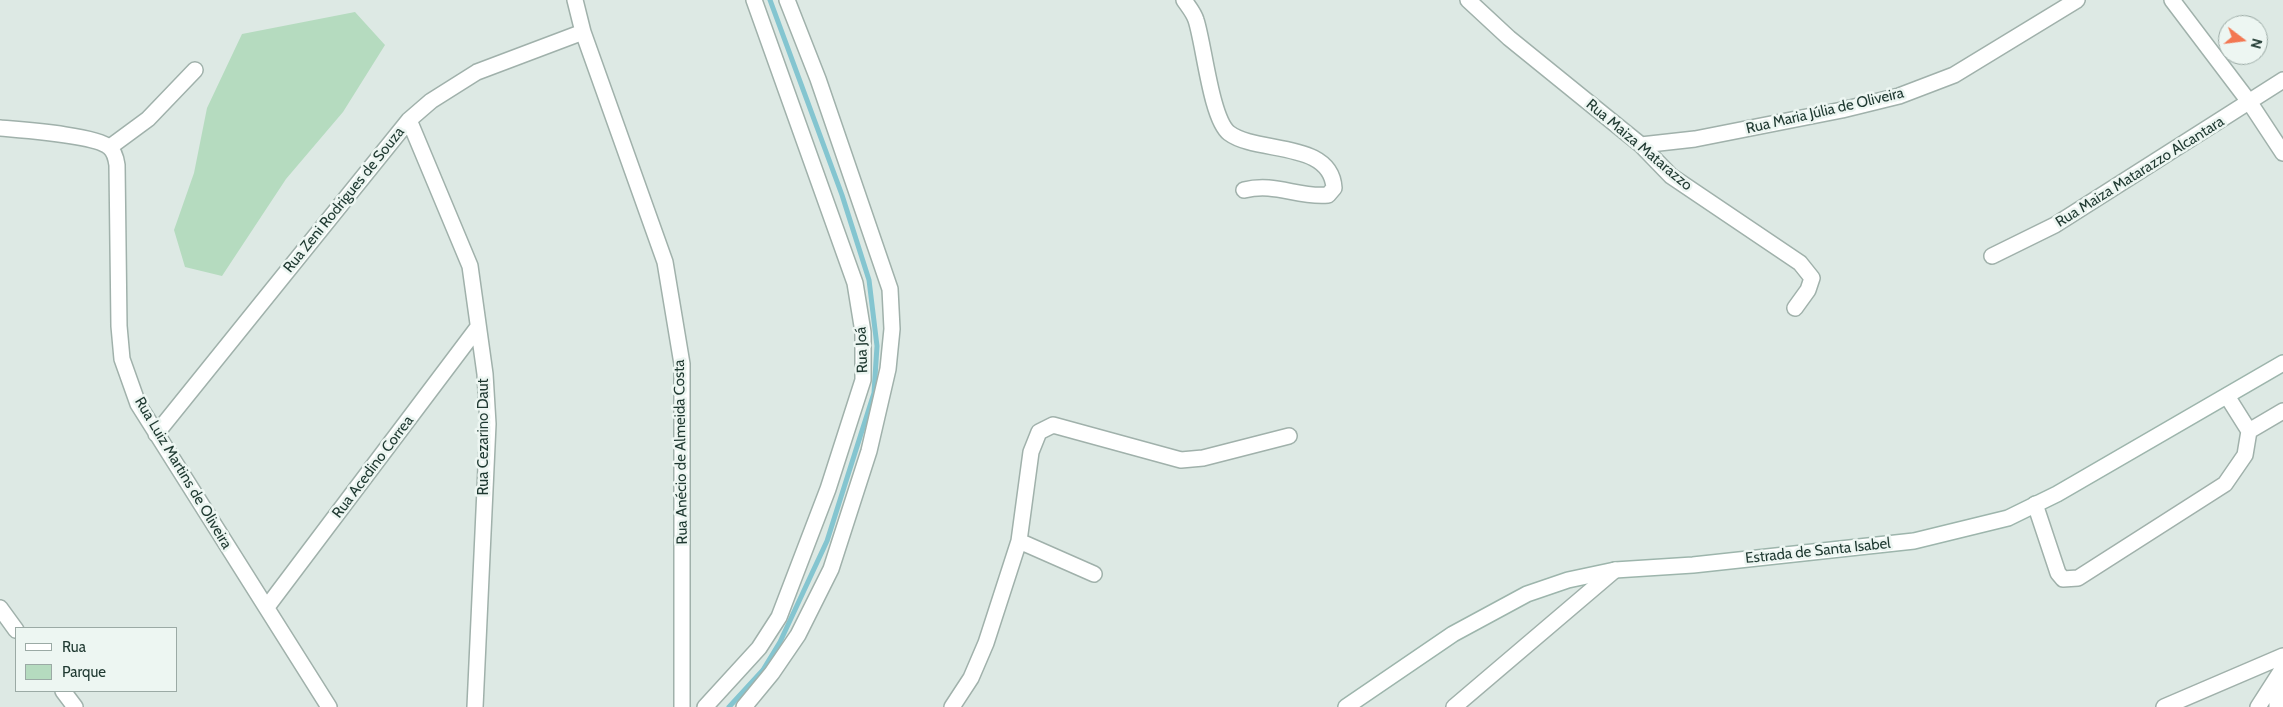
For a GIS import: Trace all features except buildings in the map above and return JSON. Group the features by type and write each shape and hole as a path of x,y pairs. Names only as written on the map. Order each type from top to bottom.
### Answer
{"street":[{"name":"Rua Anécio de Almeida Costa","path":"575,0 583,32 665,262 682,364 682,707"},
{"name":"Rua Joá","path":"705,707 759,648 779,617 828,489 863,380 863,332 854,283 754,0"},
{"name":"Rua Joá","path":"744,707 798,635 831,569 870,451 888,369 892,329 890,288 818,78 787,0"},
{"path":"1184,0 1196,18 1217,112 1228,132 1244,141 1297,152 1323,164 1333,178 1334,188 1328,195 1300,194 1273,187 1260,186 1244,190"},
{"name":"Rua Maiza Matarazzo","path":"1468,0 1509,38 1641,145 1671,176 1800,263 1812,278 1808,290 1795,308"},
{"name":"Rua Maria Júlia de Oliveira","path":"1641,145 1695,139 1842,110 1899,96 1954,75 2076,0"},
{"path":"2172,0 2250,103 2283,153"},
{"name":"Rua Zeni Rodrigues de Souza","path":"156,434 409,120 431,101 477,72 583,32"},
{"path":"0,128 91,140 110,147 148,119 195,70"},
{"name":"Rua Maiza Matarazzo Alcantara","path":"1992,256 2055,225 2250,103 2283,80"},
{"name":"Rua Cezarino Daut","path":"409,120 470,266 485,374 488,424 475,707"},
{"name":"Rua Luiz Martins de Oliveira","path":"110,147 117,164 119,326 122,358 138,404 329,707"},
{"name":"Rua Acedino Correa","path":"267,607 478,327"},
{"name":"Estrada de Santa Isabel","path":"1346,707 1453,634 1527,594 1568,580 1616,570 1693,565 1914,541 2008,518 2036,504 2283,363"},
{"path":"2036,504 2058,573 2064,579 2078,578 2225,484 2245,455 2249,431 2227,396"},
{"path":"2249,431 2283,411"},
{"path":"952,707 971,678 986,643 1019,541 1031,452 1039,432 1053,425 1181,460 1203,458 1289,436"},
{"path":"1019,541 1094,574"},
{"path":"1454,707 1616,570"},
{"path":"0,608 15,629"},
{"path":"2164,707 2283,656"},
{"path":"2258,707 2280,674"},
{"path":"2277,707 2280,674"},
{"path":"64,692 75,707"}],"green space":[{"path":"355,12 385,45 343,112 286,179 222,276 185,267 174,230 194,173 207,108 242,34"}],"waterway":[{"path":"729,707 763,670 780,642 827,541 874,393 877,346 869,280 842,195 770,0"}]}
